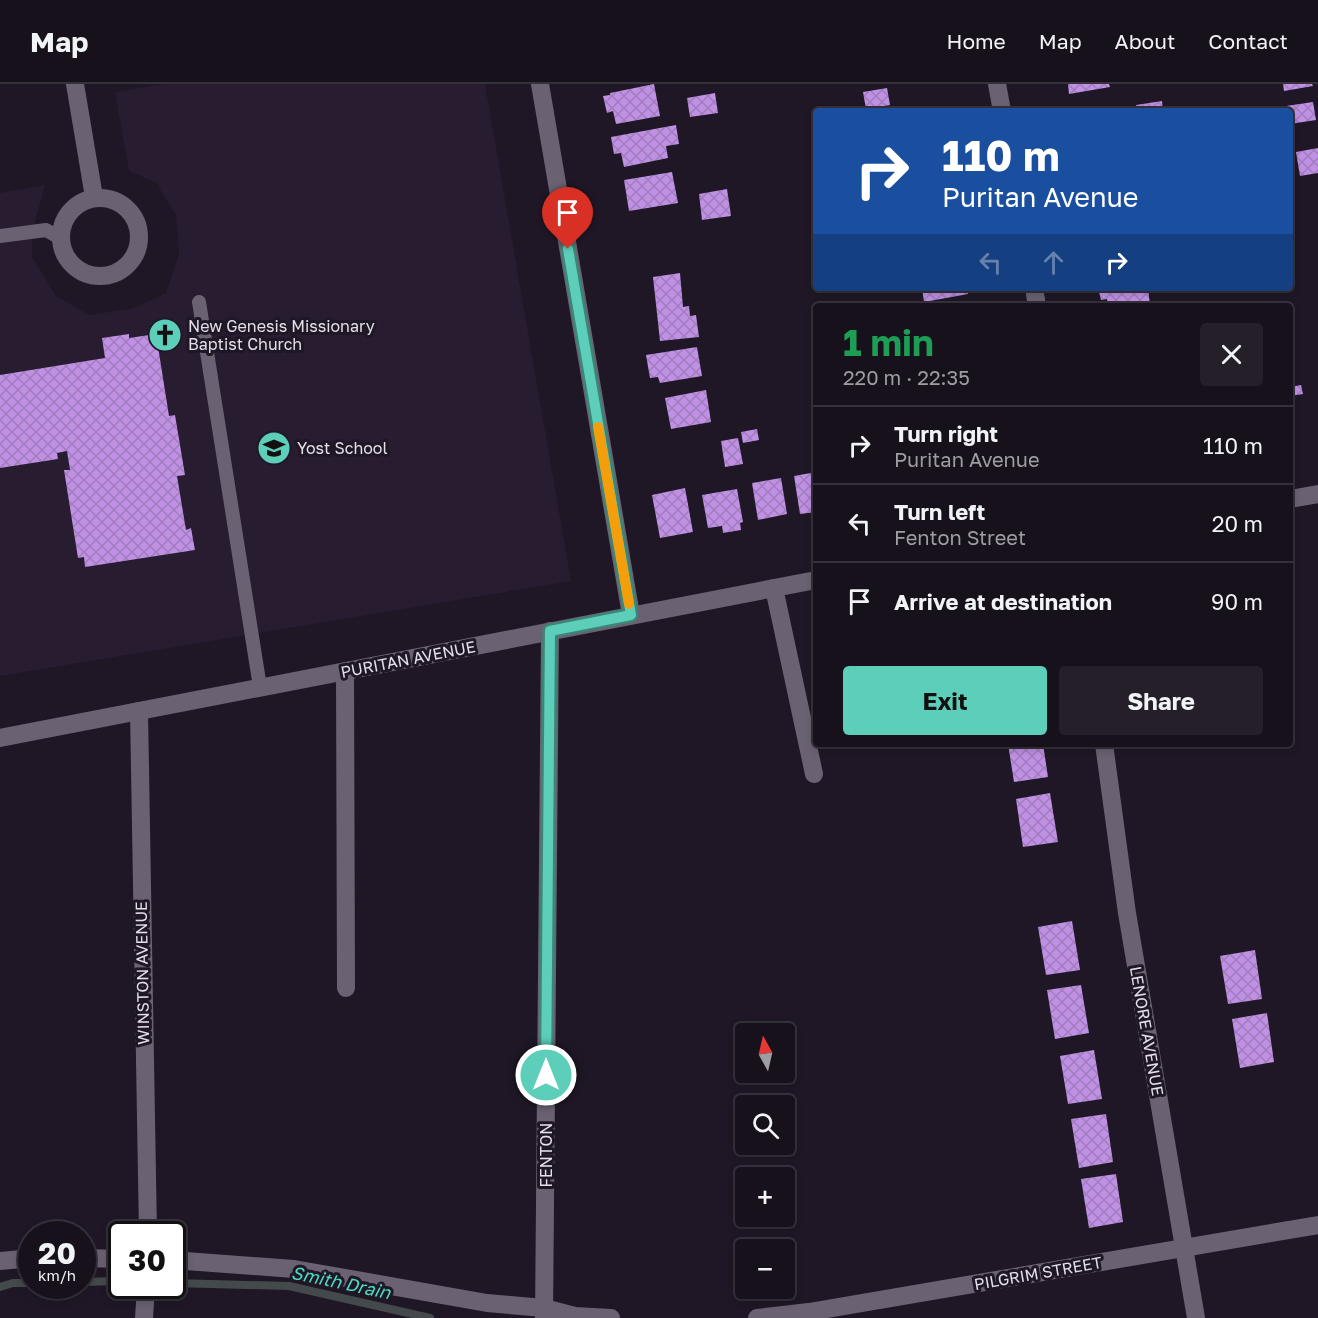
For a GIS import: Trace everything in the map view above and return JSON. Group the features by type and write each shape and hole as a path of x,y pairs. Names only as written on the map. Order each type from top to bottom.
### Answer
{"street":[{"path":"75,84 94,197"},
{"path":"540,84 631,615"},
{"path":"997,84 1001,108"},
{"path":"94,197 108,198 121,203 131,212 138,224 140,237 137,251 130,262 120,271 107,276 93,276 80,272 70,263 63,251 60,238 61,226 66,216 83,201 94,197"},
{"path":"1293,499 1318,495"},
{"name":"PURITAN AVENUE","path":"0,738 813,581"},
{"path":"774,588 814,774"},
{"name":"FENTON","path":"544,1313 550,631"},
{"path":"345,671 346,988"},
{"name":"WINSTON AVENUE","path":"139,711 148,1221"},
{"name":"LENORE AVENUE","path":"1104,747 1127,913 1196,1318"},
{"name":"PILGRIM STREET","path":"757,1318 809,1312 1318,1225"},
{"path":"0,1261 18,1259"},
{"path":"186,1261 294,1269 544,1313 611,1318"},
{"path":"144,1318 145,1299"}],"lane":[{"path":"0,236 46,230 60,238"},
{"path":"199,302 260,687"}],"shaded area":[{"name":"Yost School","path":"164,84 485,84 571,581 0,676 0,193 45,185 32,232 32,257 56,296 90,315 134,308 166,293 179,254 176,215 156,183 129,171 115,92"}],"building":[{"path":"654,84 660,116 616,124 613,111 607,113 603,96"},
{"path":"1068,84 1109,84 1110,87 1069,94"},
{"path":"1283,84 1312,84 1313,86 1284,91"},
{"path":"887,88 890,105 866,108 863,92"},
{"path":"715,93 718,113 690,117 687,98"},
{"path":"1162,101 1163,108 1136,108 1136,105"},
{"path":"1313,102 1316,120 1293,124 1293,108 1286,108 1286,106"},
{"path":"676,125 679,144 666,146 668,158 624,167 621,153 614,154 611,137"},
{"path":"1318,148 1318,173 1300,176 1296,152"},
{"path":"672,172 678,203 629,211 624,180"},
{"path":"727,189 731,216 702,220 699,194"},
{"path":"680,273 683,307 689,306 690,316 696,315 699,337 660,341 653,277"},
{"path":"922,291 968,291 968,294 924,302"},
{"path":"1099,291 1148,291 1150,303 1108,303 1107,299 1101,300"},
{"path":"129,334 129,338 156,334 169,416 175,415 185,475 177,476 186,530 191,528 195,550 85,567 84,557 78,558 64,470 70,470 67,451 57,453 58,459 0,468 0,375 105,358 102,338"},
{"path":"697,347 702,376 660,383 658,377 650,378 646,355"},
{"path":"1301,385 1303,394 1293,396 1293,386"},
{"path":"706,390 711,422 671,429 665,398"},
{"path":"757,429 759,440 743,443 741,432"},
{"path":"738,438 743,464 725,467 721,441"},
{"path":"813,473 813,512 800,514 794,476"},
{"path":"781,478 787,514 758,520 752,483"},
{"path":"685,488 693,532 660,538 652,495"},
{"path":"737,489 743,522 740,523 741,530 723,533 722,526 708,528 702,495"},
{"path":"1008,747 1043,747 1048,777 1014,782"},
{"path":"1050,793 1058,842 1023,847 1016,799"},
{"path":"1072,921 1080,970 1046,975 1038,927"},
{"path":"1255,950 1262,999 1228,1004 1220,956"},
{"path":"1081,985 1089,1033 1055,1039 1047,990"},
{"path":"1267,1013 1274,1062 1240,1068 1232,1019"},
{"path":"1094,1050 1102,1099 1068,1104 1060,1056"},
{"path":"1106,1114 1113,1162 1079,1168 1071,1119"},
{"path":"1116,1174 1123,1222 1089,1228 1081,1179"}],"waterway":[{"name":"Smith Drain","path":"96,1282 108,1281"},
{"name":"Smith Drain","path":"0,1287 18,1283"},
{"name":"Smith Drain","path":"186,1283 289,1286 430,1318"}],"slow traffic":[{"path":"598,427 629,604"}],"place":[{"name":"New Genesis Missionary Baptist Church","path":"165,335"},
{"name":"Yost School","path":"274,448"}],"route":[{"path":"546,1075 550,631 631,615 568,249"}]}
